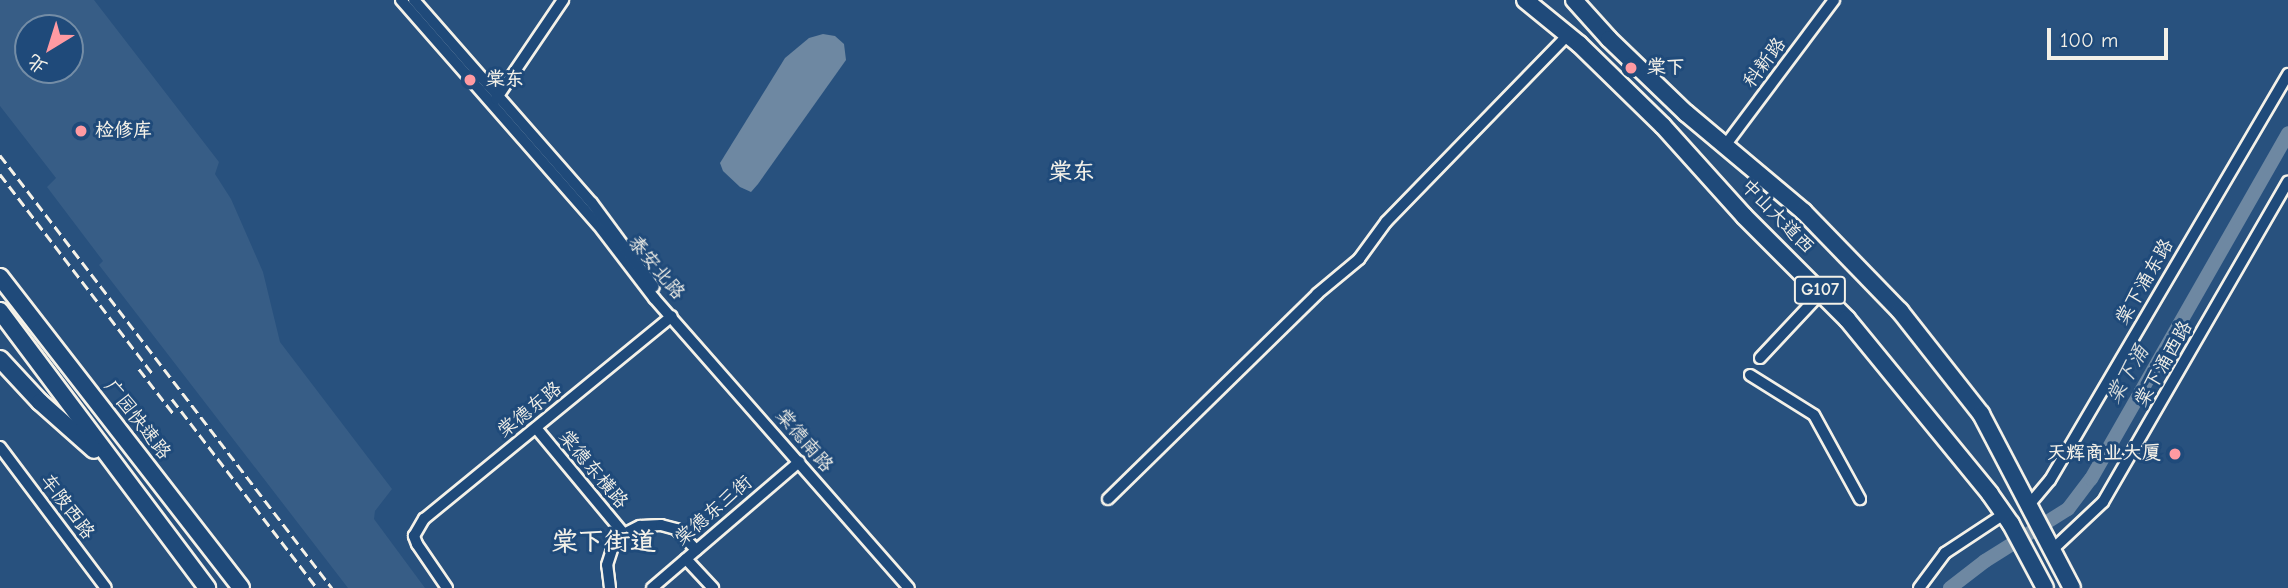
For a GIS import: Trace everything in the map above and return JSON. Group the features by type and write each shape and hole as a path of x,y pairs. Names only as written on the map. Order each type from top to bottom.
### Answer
{"highway":[{"name":"中山大道西","path":"1525,0 1568,34 1663,126 1744,216 1822,292 1894,373 2007,519 2045,588"},
{"name":"中山大道西","path":"1574,0 1609,39 1724,147 1790,199 1856,264 1917,331 1981,414 2072,588"},
{"name":"广园快速路","path":"0,276 241,588"},
{"path":"0,311 207,588"},
{"path":"0,359 40,402 117,470"}],"street":[{"name":"泰安北路","path":"401,0 495,100"},
{"name":"泰安北路","path":"414,0 602,230 646,288 672,316"},
{"path":"495,100 563,0"},
{"name":"科新路","path":"1724,147 1834,0"},
{"path":"1108,499 1317,294 1359,259 1386,222 1568,34"},
{"name":"棠下涌东路","path":"2030,509 2050,480 2288,74"},
{"name":"棠下涌西路","path":"2050,546 2103,502 2288,181"},
{"path":"1760,358 1822,292"},
{"name":"棠德东路","path":"447,588 421,552 414,536 429,514 672,316"},
{"name":"棠德南路","path":"672,316 909,588"},
{"path":"1750,376 1814,415 1860,499"},
{"name":"棠德东横路","path":"536,428 624,534"},
{"name":"车陂西路","path":"0,447 106,588"},
{"name":"棠德东三街","path":"652,588 799,462"},
{"path":"1919,588 1945,553 2007,519"},
{"path":"610,588 607,565 614,544 624,534 640,526 661,525 676,529 696,550"},
{"path":"686,559 713,588"}],"shaded area":[{"path":"0,0 94,0 219,162 215,174 231,199 263,272 280,342 392,489 375,511 374,519 425,588 348,588 99,265 103,261 47,187 56,178 0,106"},
{"path":"823,34 835,36 844,44 846,60 758,184 751,192 740,187 723,171 720,163 785,58 809,38"}],"waterway":[{"name":"棠下涌","path":"1950,588 1985,561 2068,509 2091,479 2288,133"}],"railway":[{"path":"0,155 332,588"},
{"path":"0,174 153,374"},
{"path":"139,369 173,413"},
{"path":"172,399 317,588"}],"place":[{"name":"棠下","path":"1631,68"},
{"name":"棠东","path":"470,80"},
{"name":"检修库","path":"81,131"},
{"name":"天辉商业大厦","path":"2175,454"}],"district":[{"name":"棠东","path":"1072,172"},
{"name":"棠下街道","path":"604,543"}]}
